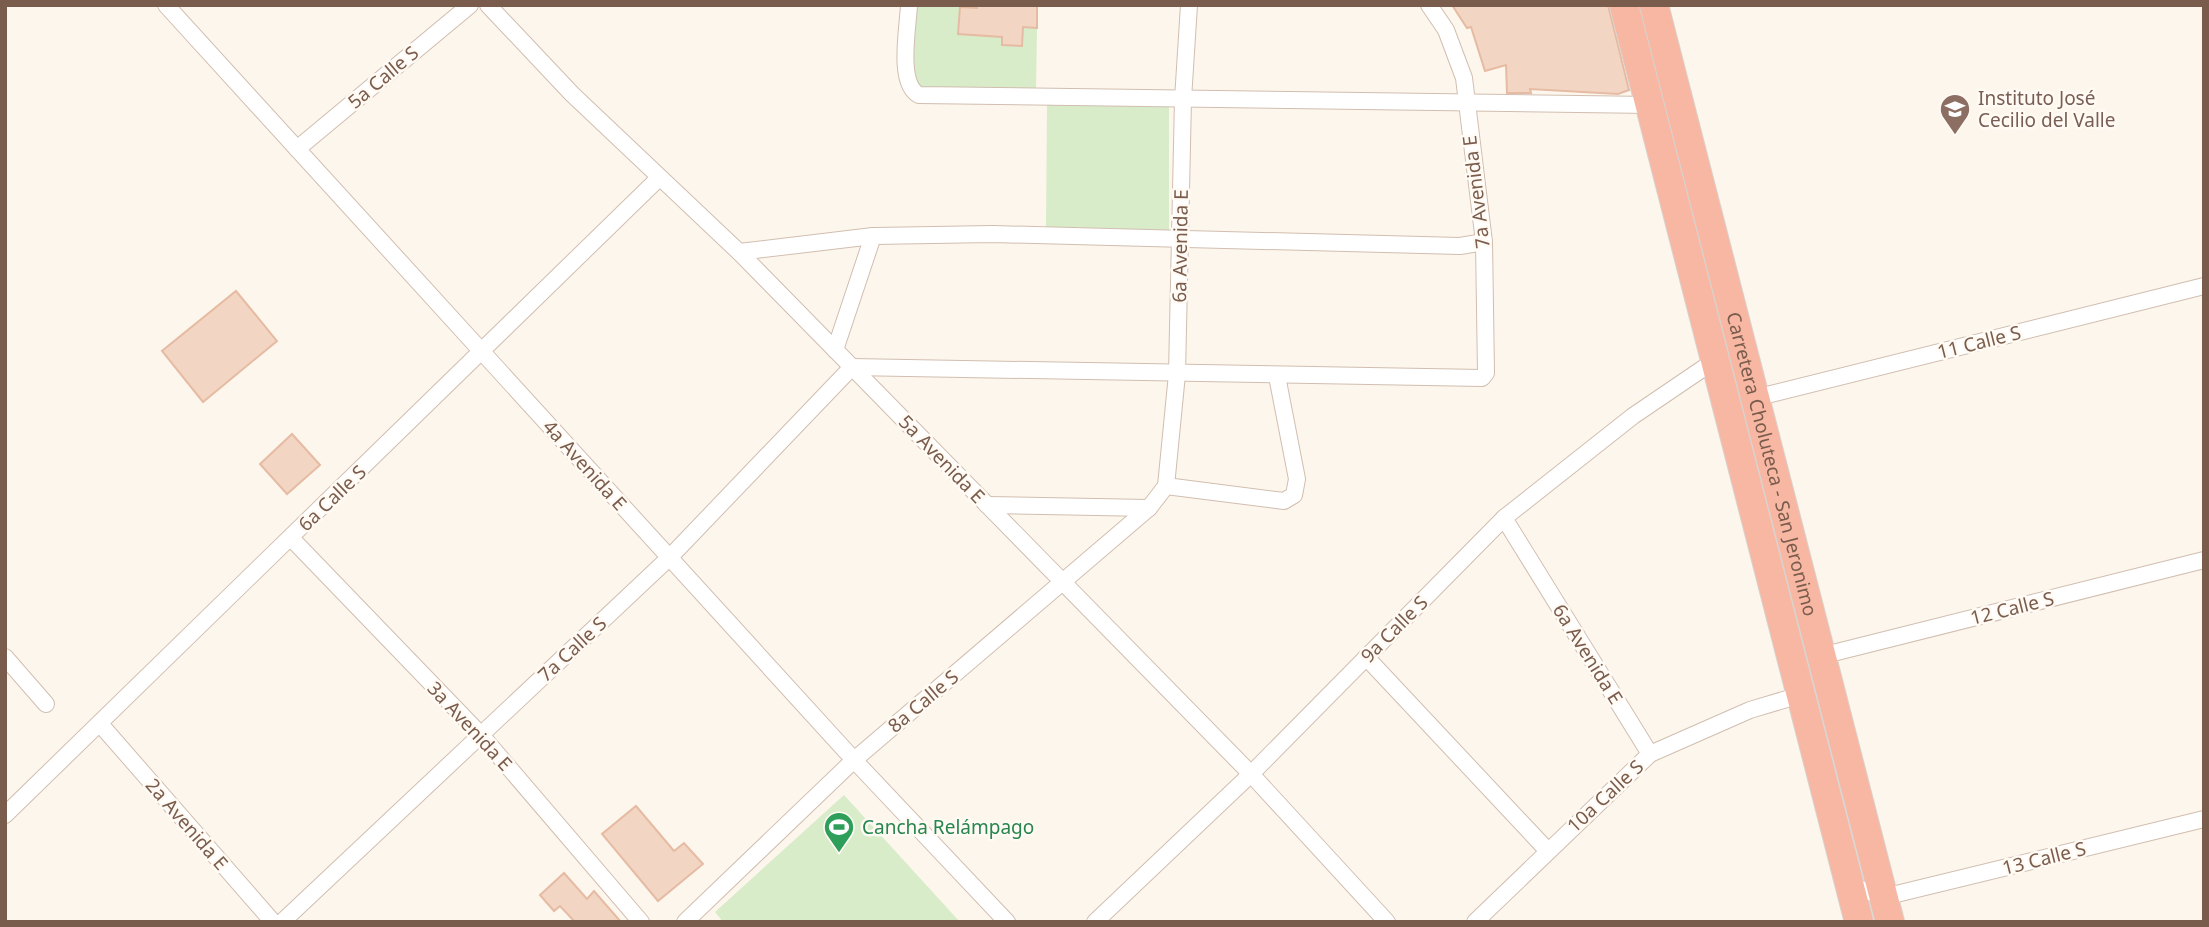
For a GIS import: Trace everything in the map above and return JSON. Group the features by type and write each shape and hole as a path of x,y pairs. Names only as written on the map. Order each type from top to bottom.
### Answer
{"highway":[{"name":"Carretera Choluteca - San Jeronimo","path":"1624,5 1858,922"},
{"name":"Carretera Choluteca - San Jeronimo","path":"1654,5 1887,909"}],"street":[{"name":"4a Avenida E","path":"166,5 854,760 1007,922"},
{"name":"5a Calle S","path":"297,149 470,5"},
{"name":"5a Avenida E","path":"488,5 572,94 658,179 739,252 852,367 1251,774 1387,922"},
{"path":"909,5 906,80 912,92 919,95 1650,105"},
{"name":"6a Avenida E","path":"1166,486 1177,374 1183,99 1189,5"},
{"name":"7a Avenida E","path":"1277,376 1475,380 1486,373 1484,242 1464,78 1446,30 1429,5"},
{"name":"6a Calle S","path":"5,816 658,179"},
{"path":"739,252 873,236 993,233 1460,246 1484,242"},
{"path":"835,350 873,236"},
{"name":"11 Calle S","path":"1755,398 2204,286"},
{"name":"9a Calle S","path":"1095,922 1251,774 1504,517 1633,416 1714,361"},
{"path":"852,367 1277,376 1297,479 1294,495 1284,501 1166,486"},
{"name":"7a Calle S","path":"282,922 670,557 852,367"},
{"name":"8a Calle S","path":"685,922 854,760 1149,508 1166,486"},
{"path":"986,505 1149,508"},
{"name":"6a Avenida E","path":"1504,517 1650,754"},
{"name":"3a Avenida E","path":"291,538 481,735 641,922"},
{"name":"12 Calle S","path":"1821,656 2204,560"},
{"path":"5,657 46,704"},
{"path":"1366,657 1547,850"},
{"name":"10a Calle S","path":"1475,922 1650,754 1750,709 1800,695"},
{"name":"2a Avenida E","path":"100,725 273,922"},
{"name":"13 Calle S","path":"1887,909 2204,819"},
{"path":"1849,885 1887,909"}],"green space":[{"path":"913,5 977,5 977,8 960,7 958,34 1002,37 1002,45 1022,46 1023,27 1037,28 1036,91 923,89 913,72 911,61"},
{"path":"1047,105 1169,106 1169,230 1046,227"},
{"name":"Cancha Relámpago","path":"844,795 960,922 723,922 715,912"}],"building":[{"path":"977,5 1037,5 1037,28 1023,27 1022,46 1002,45 1002,37 958,34 960,7 977,8"},
{"path":"1452,5 1608,5 1629,90 1618,94 1530,89 1531,93 1507,93 1506,65 1485,71 1471,27 1467,28"},
{"path":"236,291 277,341 203,402 162,351"},
{"path":"292,434 320,465 287,494 260,464"},
{"path":"636,806 674,851 684,843 703,864 658,901 602,834"},
{"path":"564,873 587,899 594,891 621,922 575,922 560,906 554,911 540,895"}],"place":[{"name":"Instituto José Cecilio del Valle","path":"1955,136"},
{"name":"Cancha Relámpago","path":"839,854"}]}
